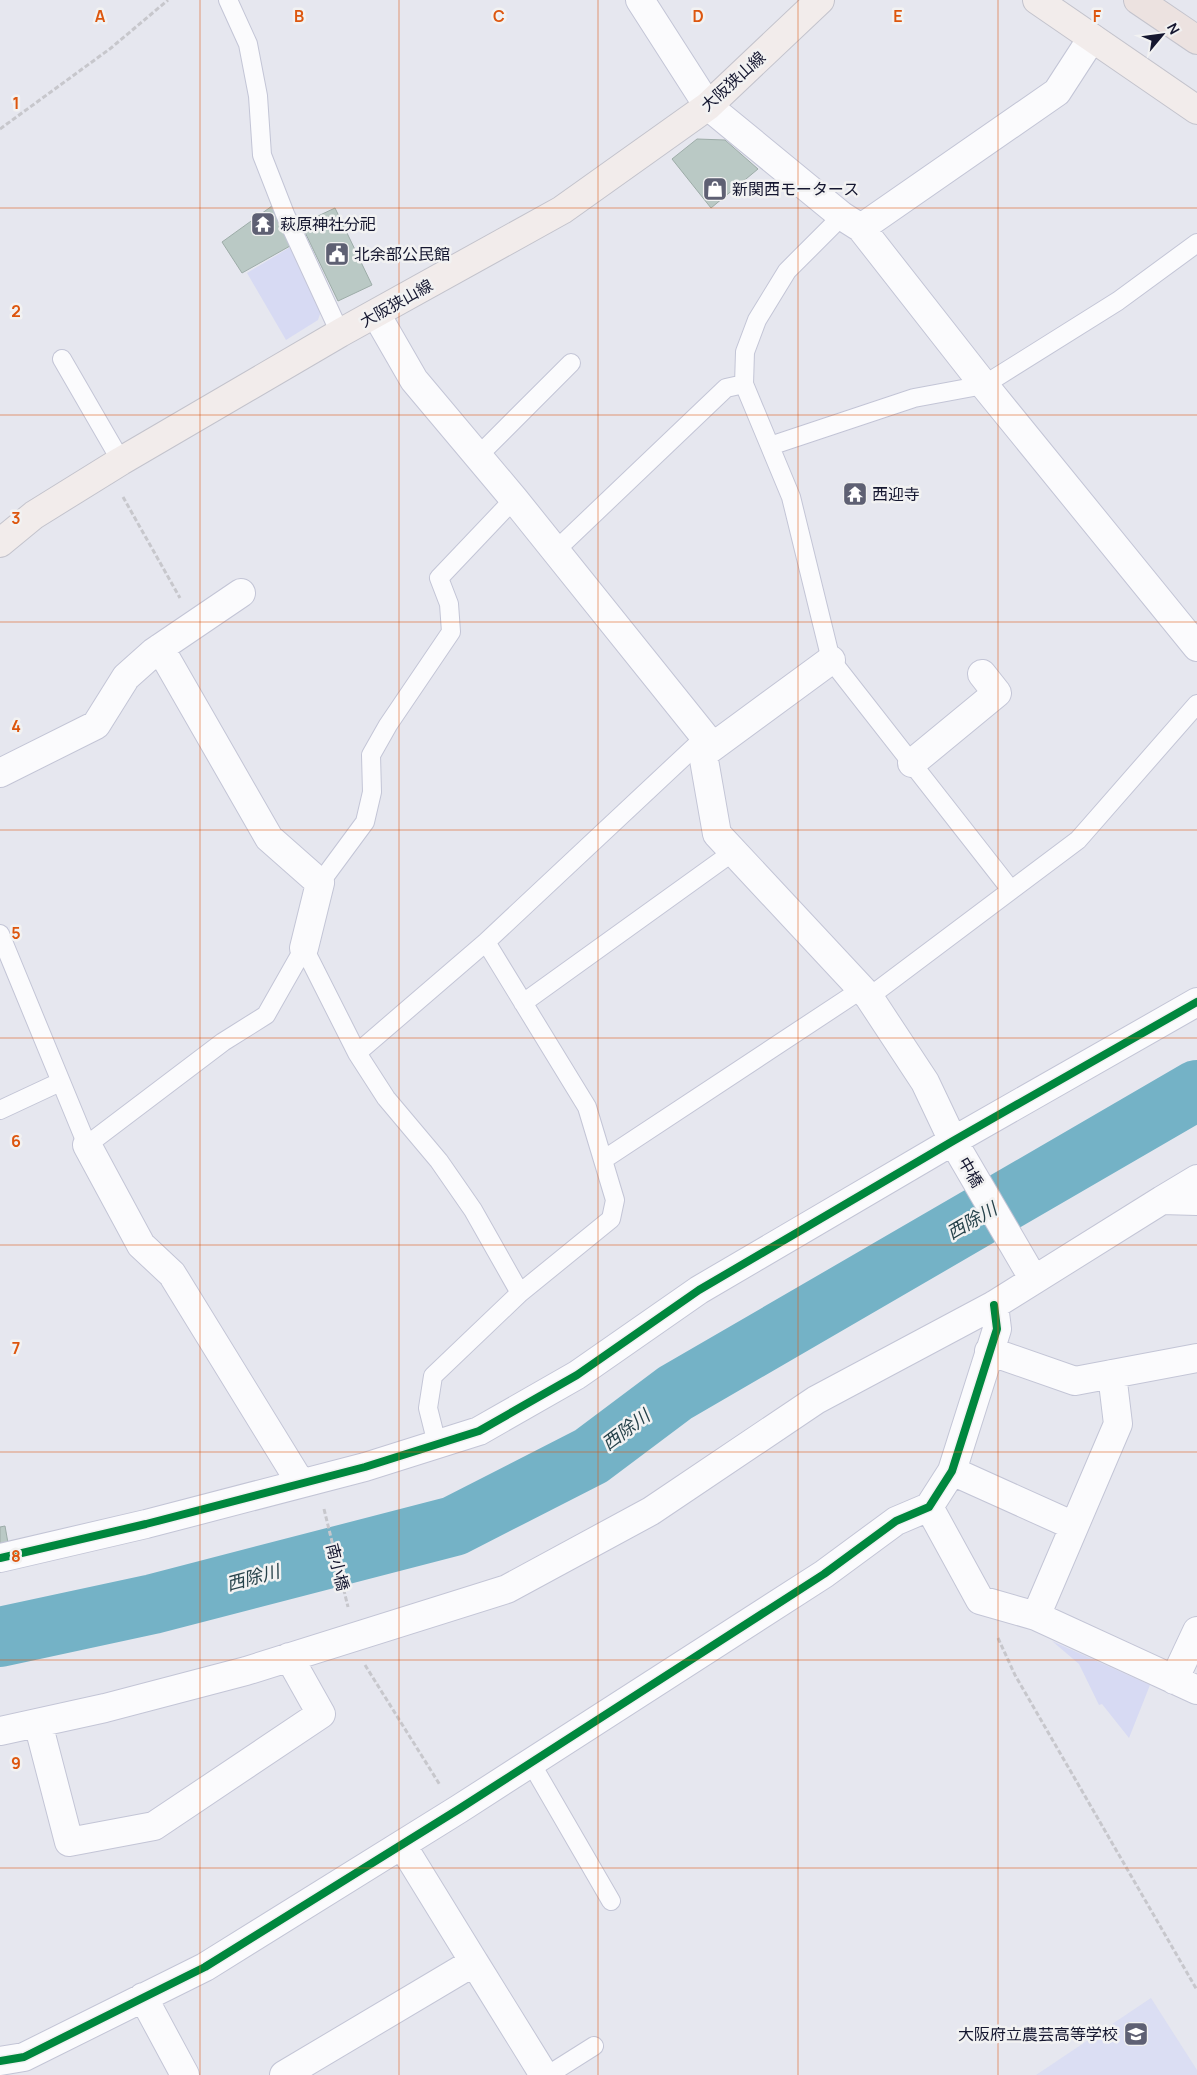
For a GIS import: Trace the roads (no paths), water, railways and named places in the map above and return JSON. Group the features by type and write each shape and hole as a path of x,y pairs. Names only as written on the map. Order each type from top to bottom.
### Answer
{"highway":[{"path":"1138,0 1197,40"}],"main road":[{"name":"大阪狭山線","path":"0,542 34,516 114,465 340,333 562,210 708,106 820,0"},
{"path":"1037,0 1197,110"}],"street":[{"path":"640,0 708,106 851,222 1197,647"},
{"path":"851,222 1057,92 1092,38"},
{"path":"376,314 414,380 514,499 704,745 831,660"},
{"path":"0,773 96,725 126,677 160,648 241,593"},
{"path":"160,648 270,838 320,883 304,948"},
{"path":"912,763 997,693 982,674"},
{"name":"中橋","path":"704,745 717,834 866,993 925,1082 954,1142 1033,1279"},
{"path":"0,1558 146,1524 300,1482 365,1467 479,1431 577,1374 699,1290 1197,1002"},
{"path":"87,1145 141,1245 172,1274 300,1482"},
{"path":"0,1731 123,1703 289,1657 507,1589 651,1511 816,1400 994,1305 1033,1279 1197,1179"},
{"path":"1162,1200 1197,1201"},
{"path":"0,2061 24,2057 205,1967 459,1810 824,1574 896,1521 929,1507 952,1471 997,1329 994,1305"},
{"path":"989,1351 1075,1381 1197,1358"},
{"path":"1036,1616 1118,1424 1112,1374"},
{"path":"952,1471 1074,1526"},
{"path":"929,1507 980,1600 1036,1616 1185,1685 1197,1631"},
{"path":"38,1723 69,1842 154,1826 321,1714 289,1657"},
{"path":"402,1844 544,2075"},
{"path":"284,2075 474,1962"},
{"path":"143,1997 185,2075"}],"lane":[{"path":"228,0 248,44 258,96 262,155 285,214 340,333"},
{"path":"851,222 787,271 757,320 745,352 744,384 791,497 831,660 1011,890"},
{"path":"770,446 914,398 984,385 1118,301 1197,243"},
{"path":"62,359 114,465"},
{"path":"478,456 571,363"},
{"path":"555,551 726,388 744,384"},
{"path":"320,883 365,822 372,792 371,755 388,725 451,632 449,604 440,578 514,499"},
{"path":"603,1160 866,993 1078,840 1197,704"},
{"path":"357,1053 486,942 704,745"},
{"path":"523,1003 733,852"},
{"path":"0,934 87,1145 223,1042 266,1015 304,948"},
{"path":"437,1444 428,1408 433,1376 520,1293 610,1219 615,1200 587,1107 486,942"},
{"path":"304,948 357,1053 386,1098 440,1162 473,1210 520,1293"},
{"path":"0,1110 60,1082"},
{"path":"531,1763 611,1902"},
{"path":"548,2075 594,2046"}],"waterway":[{"name":"西除川","path":"0,1637 153,1604 454,1526 591,1456 675,1393 1197,1090"}],"place":[{"name":"新関西モータース","path":"715,189"},
{"name":"萩原神社分祀","path":"263,224"},
{"name":"北余部公民館","path":"337,254"},
{"name":"西迎寺","path":"855,494"},
{"name":"大阪府立農芸高等学校","path":"1136,2034"}]}
